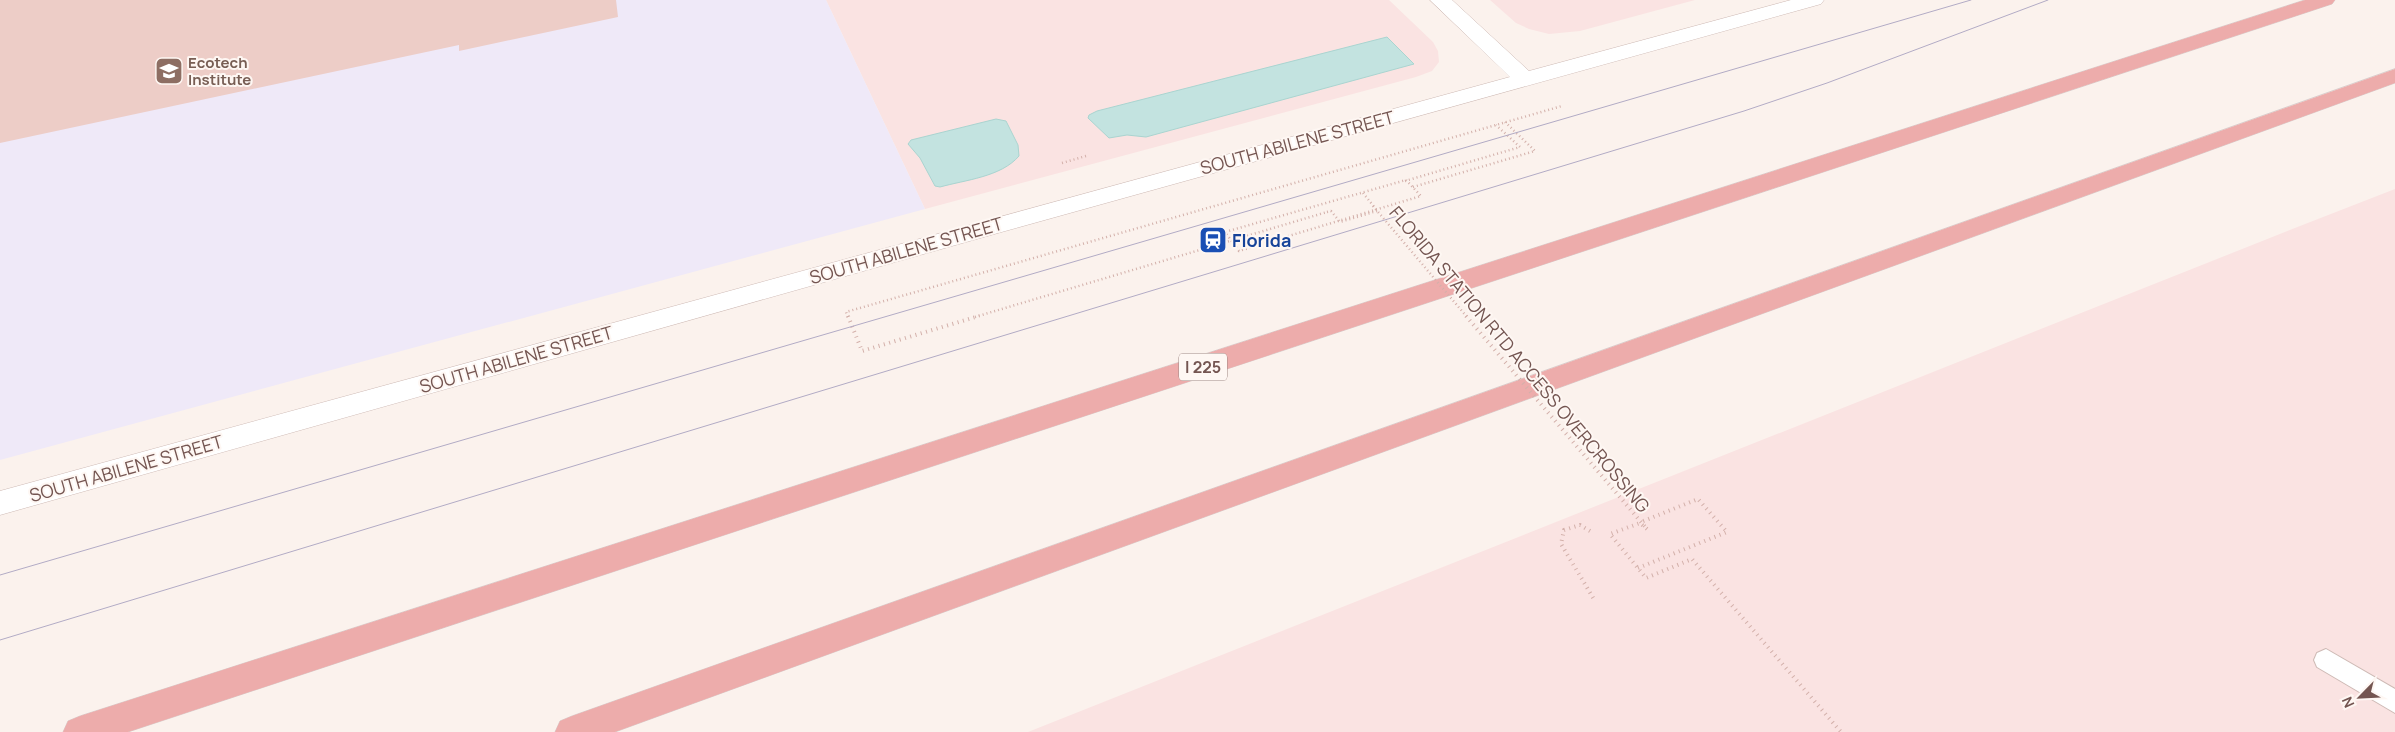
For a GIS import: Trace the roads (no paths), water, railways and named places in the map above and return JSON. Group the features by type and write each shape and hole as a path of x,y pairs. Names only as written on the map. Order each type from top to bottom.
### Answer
{"highway":[{"name":"I 225","path":"80,732 2325,0"},
{"path":"572,732 2395,76"}],"street":[{"path":"1440,0 1525,79"},
{"name":"SOUTH ABILENE STREET","path":"0,503 1814,0"}],"lane":[{"path":"2326,660 2395,702"}],"water":[{"path":"1387,37 1414,64 1146,137 1127,135 1109,138 1088,118 1089,115 1097,111"},
{"path":"996,119 1006,121 1018,145 1019,156 1003,169 982,177 940,187 935,186 920,158 908,144 911,140"}],"tram line":[{"path":"0,575 1971,0"},
{"path":"0,640 1744,111 1827,83 2048,0"}],"place":[{"name":"Ecotech Institute","path":"169,71"},
{"name":"Florida","path":"1213,240"}]}
